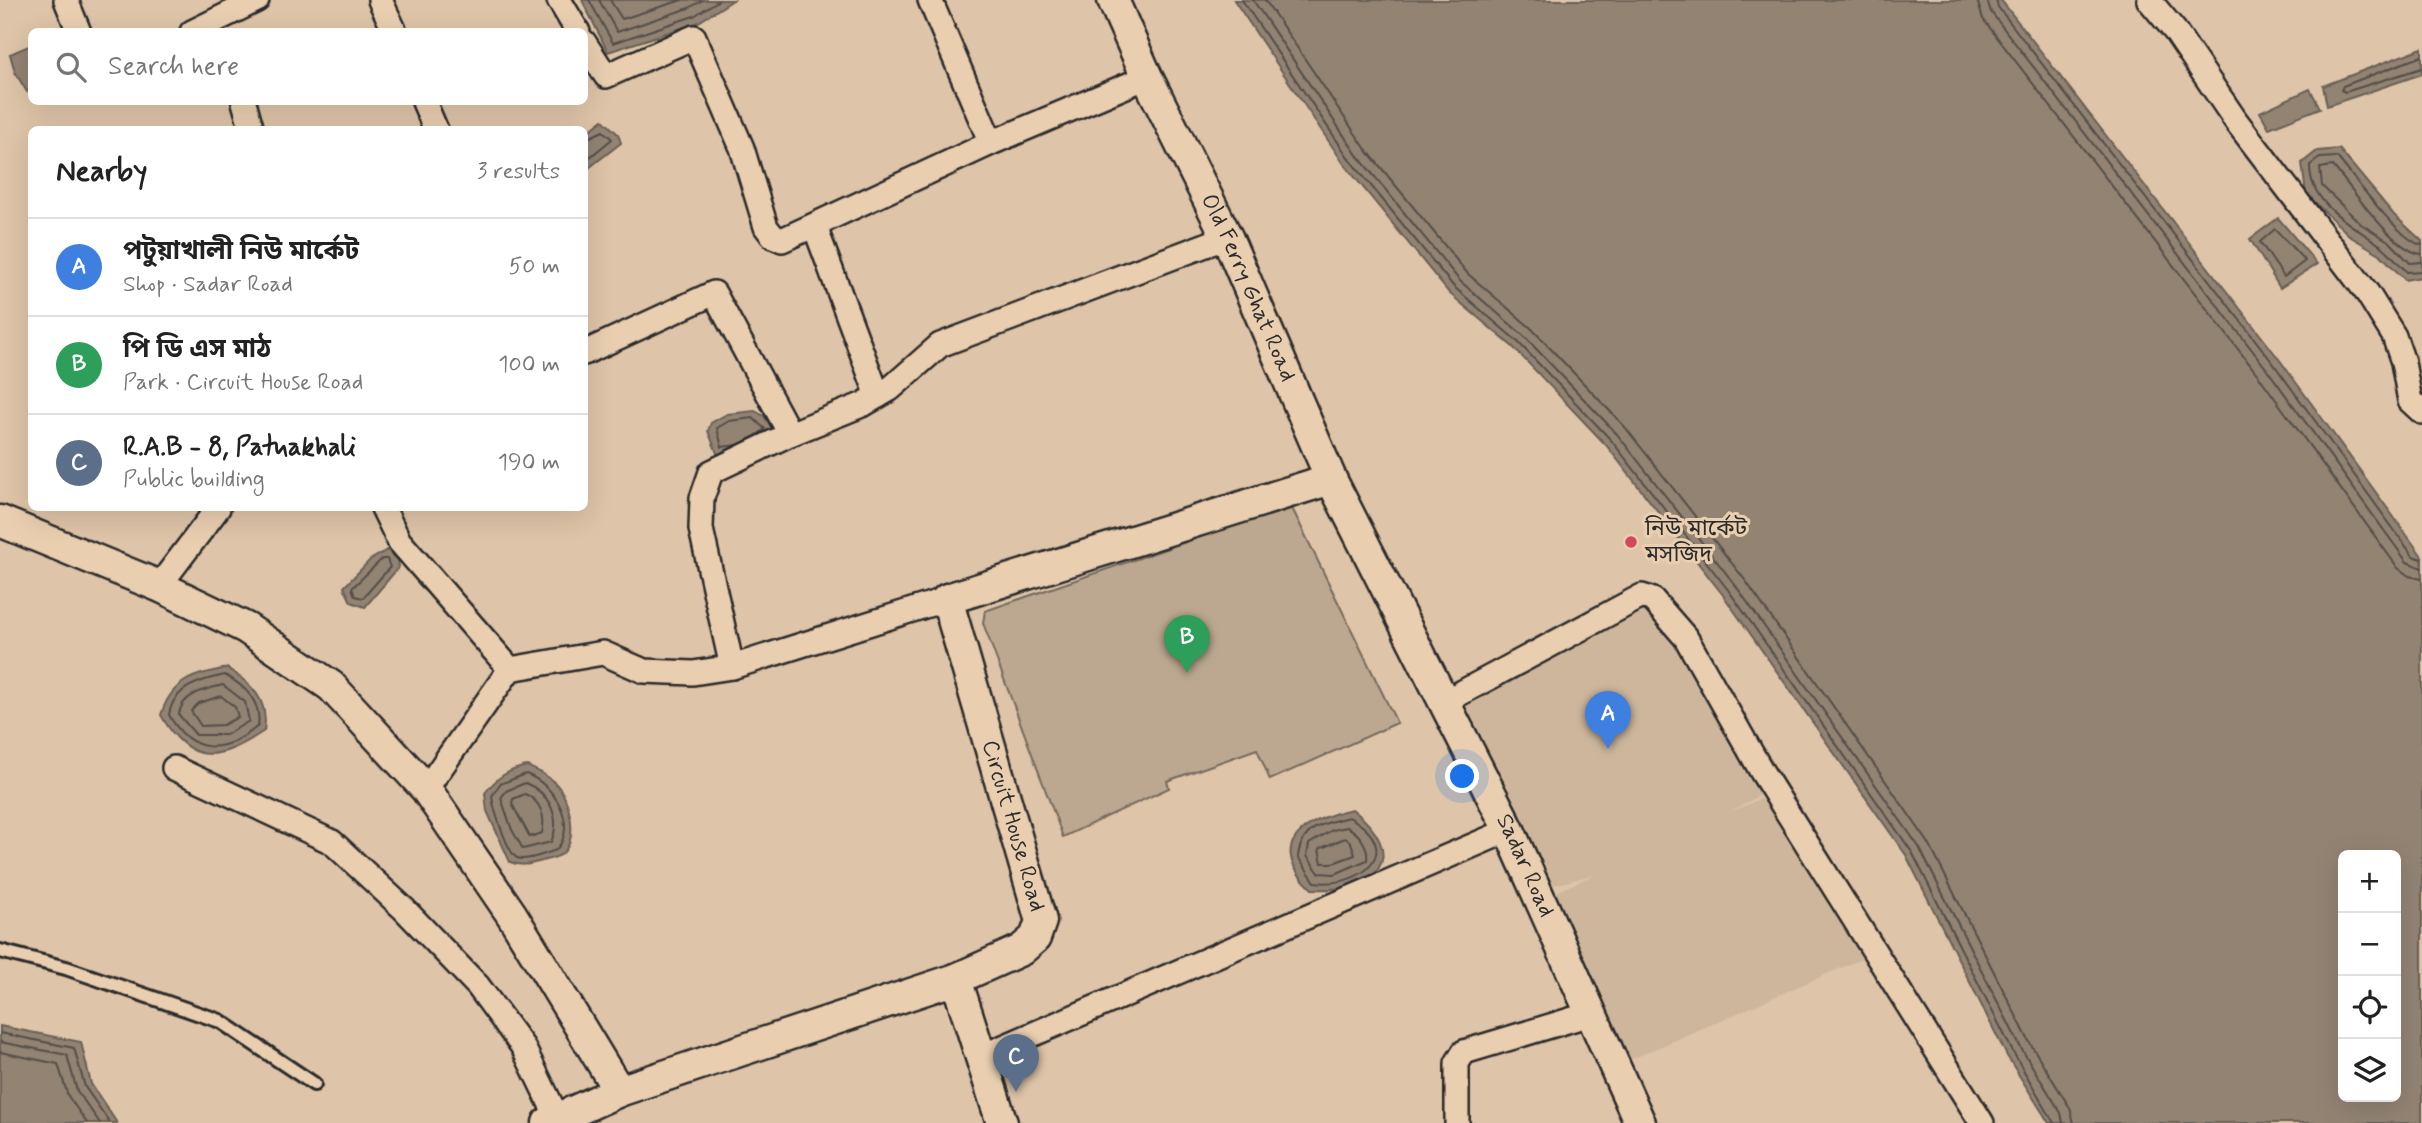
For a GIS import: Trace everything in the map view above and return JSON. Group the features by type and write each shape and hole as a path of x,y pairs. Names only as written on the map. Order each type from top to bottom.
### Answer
{"street":[{"path":"66,0 77,28"},
{"path":"208,28 257,0"},
{"path":"559,0 576,28"},
{"path":"930,0 991,143"},
{"name":"Old Ferry Ghat Road","path":"1113,0 1147,77 1227,237 1331,479 1379,577"},
{"path":"2150,0 2175,31 2236,121 2368,295 2394,336 2403,362 2410,401 2422,412"},
{"path":"385,2 394,28"},
{"path":"588,48 606,76 694,37 725,104 766,227 773,236 782,240 815,227 991,143 1147,77"},
{"path":"245,105 251,126"},
{"path":"425,105 434,126"},
{"path":"815,227 878,396"},
{"path":"732,667 701,528 702,498 711,472 878,396 940,345 1227,237"},
{"path":"588,351 706,294 714,293 790,434"},
{"path":"426,789 510,668 603,653 644,671 693,673 732,667 1331,479"},
{"path":"159,586 216,511"},
{"path":"384,511 399,541 510,668"},
{"path":"0,522 159,586 246,628 331,686 426,789 512,915 620,1091"},
{"name":"Sadar Road","path":"1379,577 1509,830 1640,1123"},
{"path":"1444,702 1642,596 1653,600 1686,638 1762,772 1982,1123"},
{"name":"Circuit House Road","path":"553,1121 620,1091 956,979 1021,950 1035,938 1041,921 947,599"},
{"path":"174,768 332,842 404,909 478,986 523,1047 553,1121"},
{"path":"980,1057 1509,830"},
{"path":"956,979 1002,1123"},
{"path":"1457,1123 1457,1063 1464,1052 1590,1014"}],"lane":[{"path":"0,951 66,968 220,1021 314,1084"}],"shaded area":[{"path":"1291,506 1397,723 1270,780 1257,749 1167,781 1169,788 1063,837 983,623 985,611"},
{"path":"1635,604 1655,615 1688,656 1766,792 1730,812 1767,796 1866,957 1618,1065 1546,897 1595,874 1551,886 1531,863 1459,718 1465,692"}],"water":[{"path":"582,0 733,0 697,23 608,52"},
{"path":"1234,0 2001,0 2279,359 2422,556 2422,1123 2049,1123 2007,1056 1906,855 1723,595 1606,445 1513,347 1449,293 1344,164"},
{"path":"28,46 27,92 15,72 10,54"},
{"path":"2422,48 2422,74 2327,106 2323,86"},
{"path":"2310,89 2320,108 2269,128 2260,112"},
{"path":"603,120 618,134 621,143 588,169 588,132"},
{"path":"2339,149 2394,215 2422,241 2422,277 2405,280 2380,254 2351,237 2306,194 2302,163 2317,151"},
{"path":"2278,218 2317,264 2280,288 2250,239"},
{"path":"755,411 764,416 774,431 724,456 717,453 708,431 711,423 727,414"},
{"path":"387,550 398,560 399,567 365,607 351,602 344,587 370,560"},
{"path":"227,668 257,694 264,710 264,731 219,753 194,751 172,732 161,715 171,693 178,686 195,676"},
{"path":"527,766 539,771 560,789 568,808 571,829 570,839 562,854 522,865 510,862 487,811 485,793 503,775"},
{"path":"1352,809 1370,826 1380,842 1383,856 1378,868 1369,878 1354,885 1335,889 1312,889 1298,873 1291,859 1291,847 1296,836 1319,820"},
{"path":"0,1026 81,1042 91,1084 117,1123 0,1123"}],"place":[{"name":"নিউ মার্কেট মসজিদ","path":"1631,542"},
{"name":"পি ডি এস মাঠ","path":"1187,673"},
{"name":"পটুয়াখালী নিউ মার্কেট","path":"1608,749"},
{"name":"R.A.B - 8, Patuakhali","path":"1016,1092"}]}
